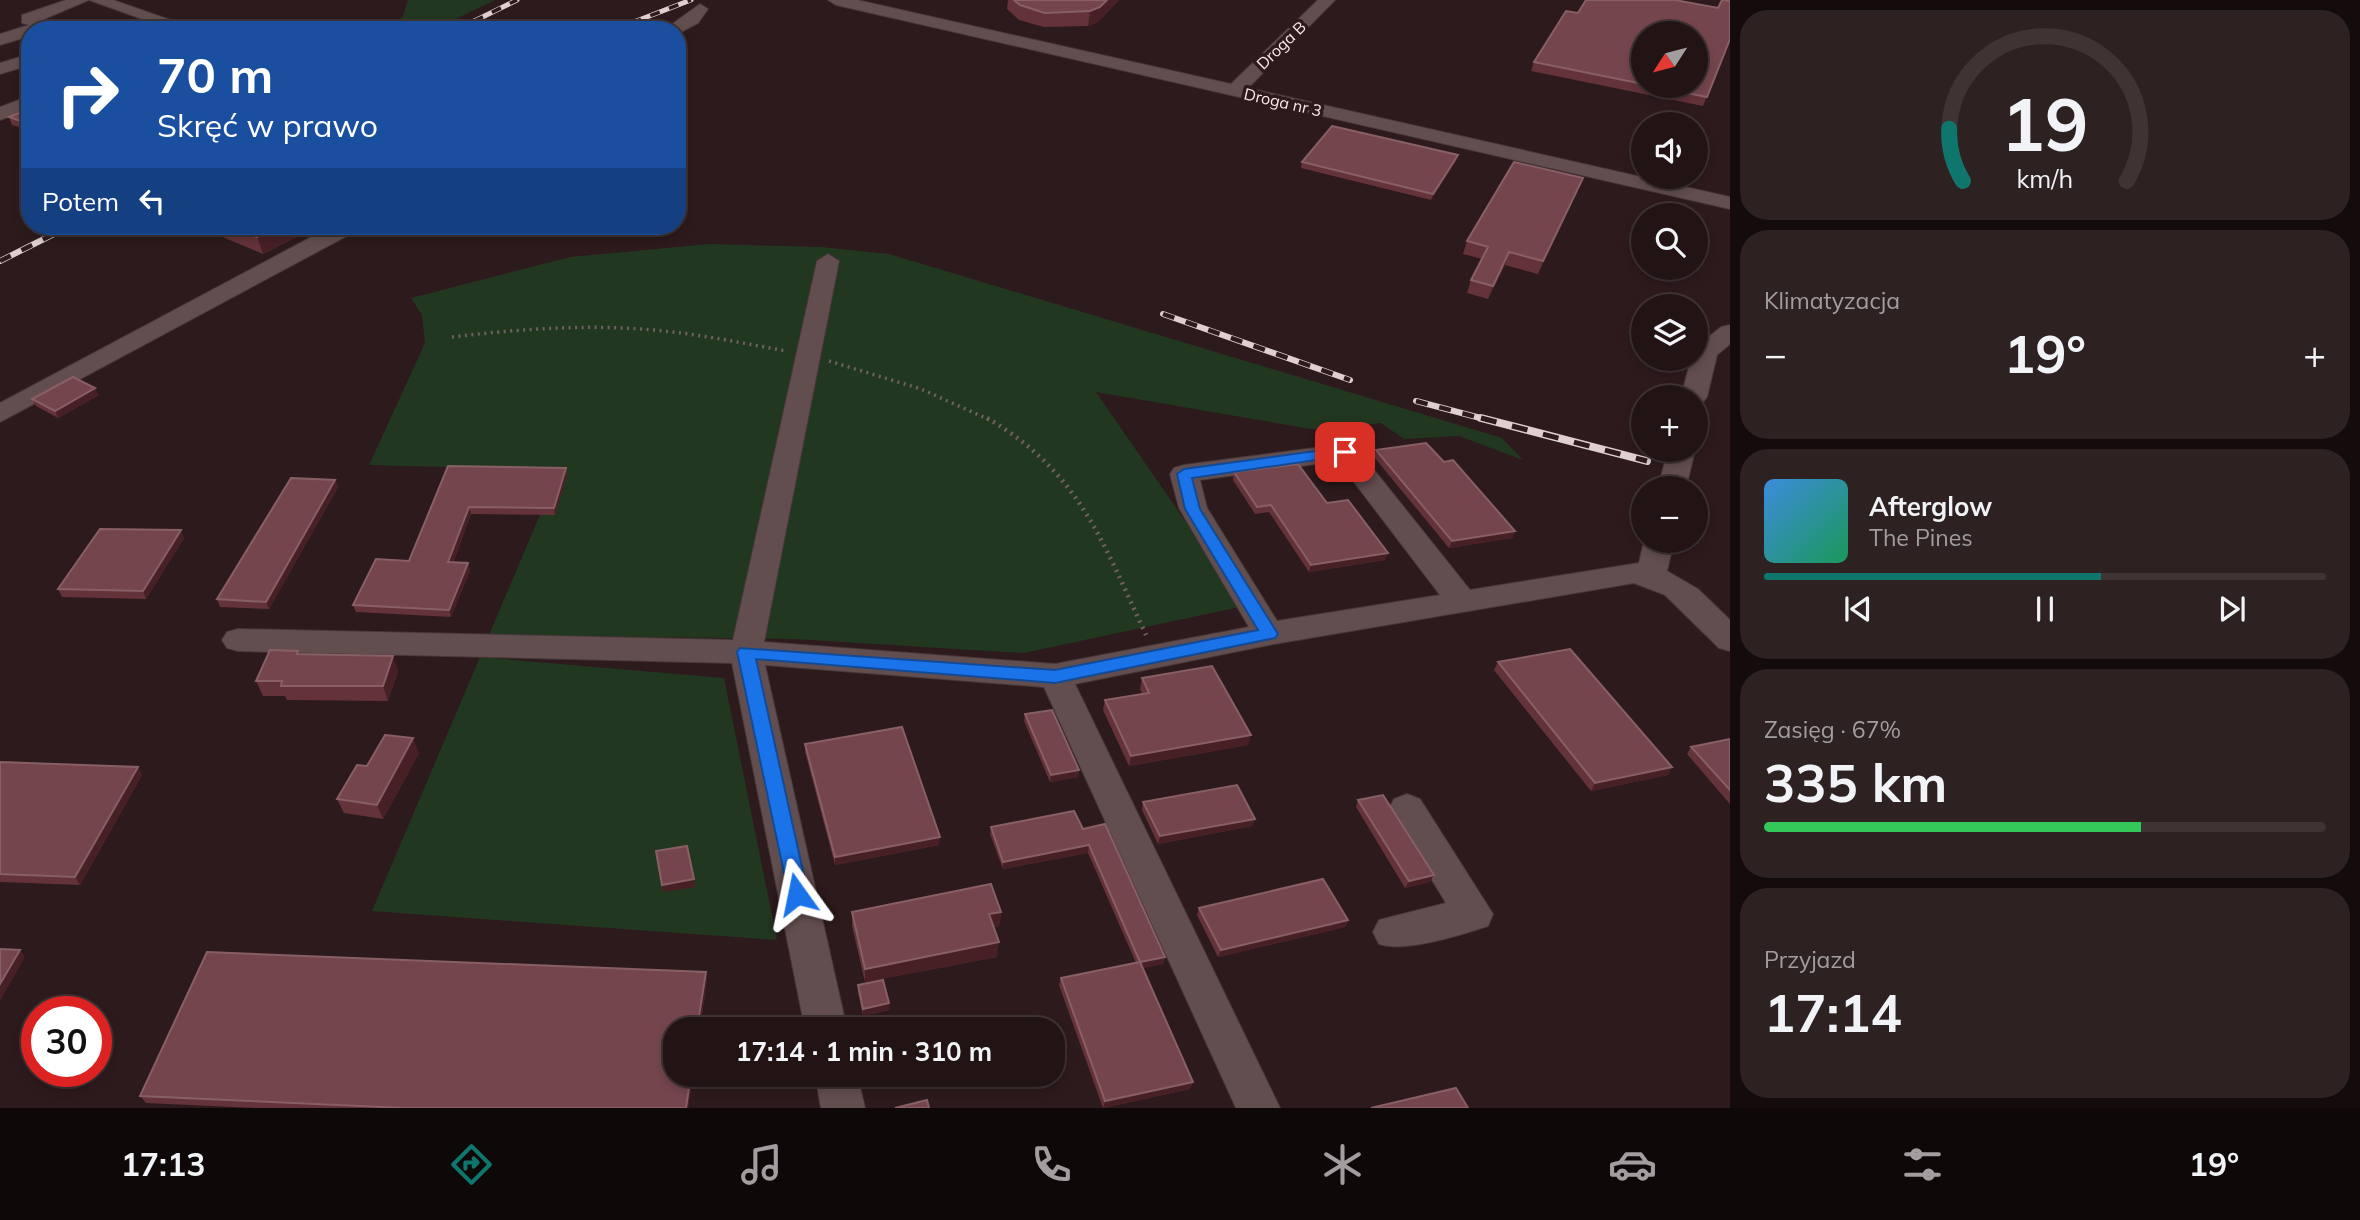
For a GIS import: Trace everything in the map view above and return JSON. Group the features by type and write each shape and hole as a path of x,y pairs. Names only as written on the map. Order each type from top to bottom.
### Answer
{"street":[{"path":"31,21 28,19 81,0"},
{"path":"97,0 163,21"},
{"name":"Droga nr 3","path":"836,0 1730,203"},
{"name":"Droga B","path":"1235,91 1327,0"},
{"path":"686,22 704,5 721,15"},
{"path":"0,40 21,34"},
{"path":"0,69 21,62"},
{"path":"0,114 21,106"},
{"path":"0,414 331,235"},
{"path":"823,1017 746,652 828,261"},
{"path":"1697,385 1705,352 1730,332"},
{"path":"1651,574 1656,553"},
{"path":"238,639 746,652 1055,676 1269,634 1592,579 1651,574 1678,587 1730,640"},
{"path":"1055,676 1258,1108"},
{"path":"1392,932 1474,914 1407,809"},
{"path":"839,1087 843,1108"}],"lane":[{"path":"1269,634 1193,509 1184,474 1345,452 1462,601"}],"path":[{"path":"452,337 515,329 582,327 655,330 808,355 899,380 940,397 985,418 1023,442 1057,471 1103,547 1155,655"}],"green space":[{"path":"408,0 495,0 452,21 398,21 403,16"},
{"path":"710,244 821,247 889,254 1502,438 1523,460 1459,436 1404,439 1381,423 1317,430 1096,392 1244,606 1024,653 794,639 489,635 559,470 369,465 425,343 422,315 411,298 570,257"},
{"path":"480,657 724,678 777,940 372,911"}],"building":[{"path":"1014,0 1107,0 1090,11 1045,13 1020,5"},
{"path":"1586,0 1675,0 1718,8 1722,0 1730,1 1730,39 1708,94 1708,21 1631,21 1631,82 1534,62 1566,11 1578,13"},
{"path":"21,112 21,121 9,117"},
{"path":"1332,126 1458,155 1433,194 1302,162"},
{"path":"1514,162 1583,178 1543,261 1509,252 1493,286 1471,280 1488,247 1467,241"},
{"path":"73,377 95,388 55,411 32,399"},
{"path":"1426,443 1444,462 1453,460 1515,531 1452,541 1376,450"},
{"path":"1298,464 1327,503 1348,500 1388,553 1311,565 1271,505 1257,507 1234,472"},
{"path":"448,466 566,468 554,508 469,507 448,562 468,563 449,610 353,605 376,559 409,561"},
{"path":"291,478 335,480 266,602 217,599"},
{"path":"100,529 181,530 143,591 58,589"},
{"path":"1570,649 1672,767 1595,783 1498,662"},
{"path":"270,650 298,651 297,654 393,656 383,686 281,686 282,681 256,681"},
{"path":"1212,666 1251,735 1131,756 1105,700 1149,693 1142,678"},
{"path":"1052,710 1079,770 1051,775 1025,714"},
{"path":"902,727 940,837 835,857 805,744"},
{"path":"385,735 413,738 377,805 337,799 357,765 367,766"},
{"path":"1730,739 1730,790 1691,747"},
{"path":"0,762 138,767 75,877 0,874"},
{"path":"1237,785 1255,819 1160,836 1143,802"},
{"path":"1383,795 1434,875 1409,881 1358,800"},
{"path":"1074,811 1083,829 1105,824 1165,957 1140,962 1089,845 1003,862 991,827"},
{"path":"687,846 694,879 662,885 656,851"},
{"path":"1323,879 1348,920 1221,950 1199,908"},
{"path":"991,884 1001,912 989,914 999,942 865,969 852,912"},
{"path":"0,949 20,950 0,984"},
{"path":"207,952 706,972 699,1017 663,1017 663,1087 689,1087 686,1108 405,1108 140,1096"},
{"path":"1140,962 1193,1082 1105,1101 1061,978"},
{"path":"883,980 889,1003 863,1009 858,985"},
{"path":"1456,1088 1468,1108 1371,1108"},
{"path":"927,1100 929,1108 895,1108"}],"railway":[{"path":"474,21 517,0"},
{"path":"636,21 691,0"},
{"path":"0,261 52,235"},
{"path":"1163,314 1350,380"},
{"path":"1416,401 1488,420"},
{"path":"1481,418 1631,457"}],"route":[{"path":"797,894 746,652 1055,676 1269,634 1193,509 1184,474 1345,452"}]}
